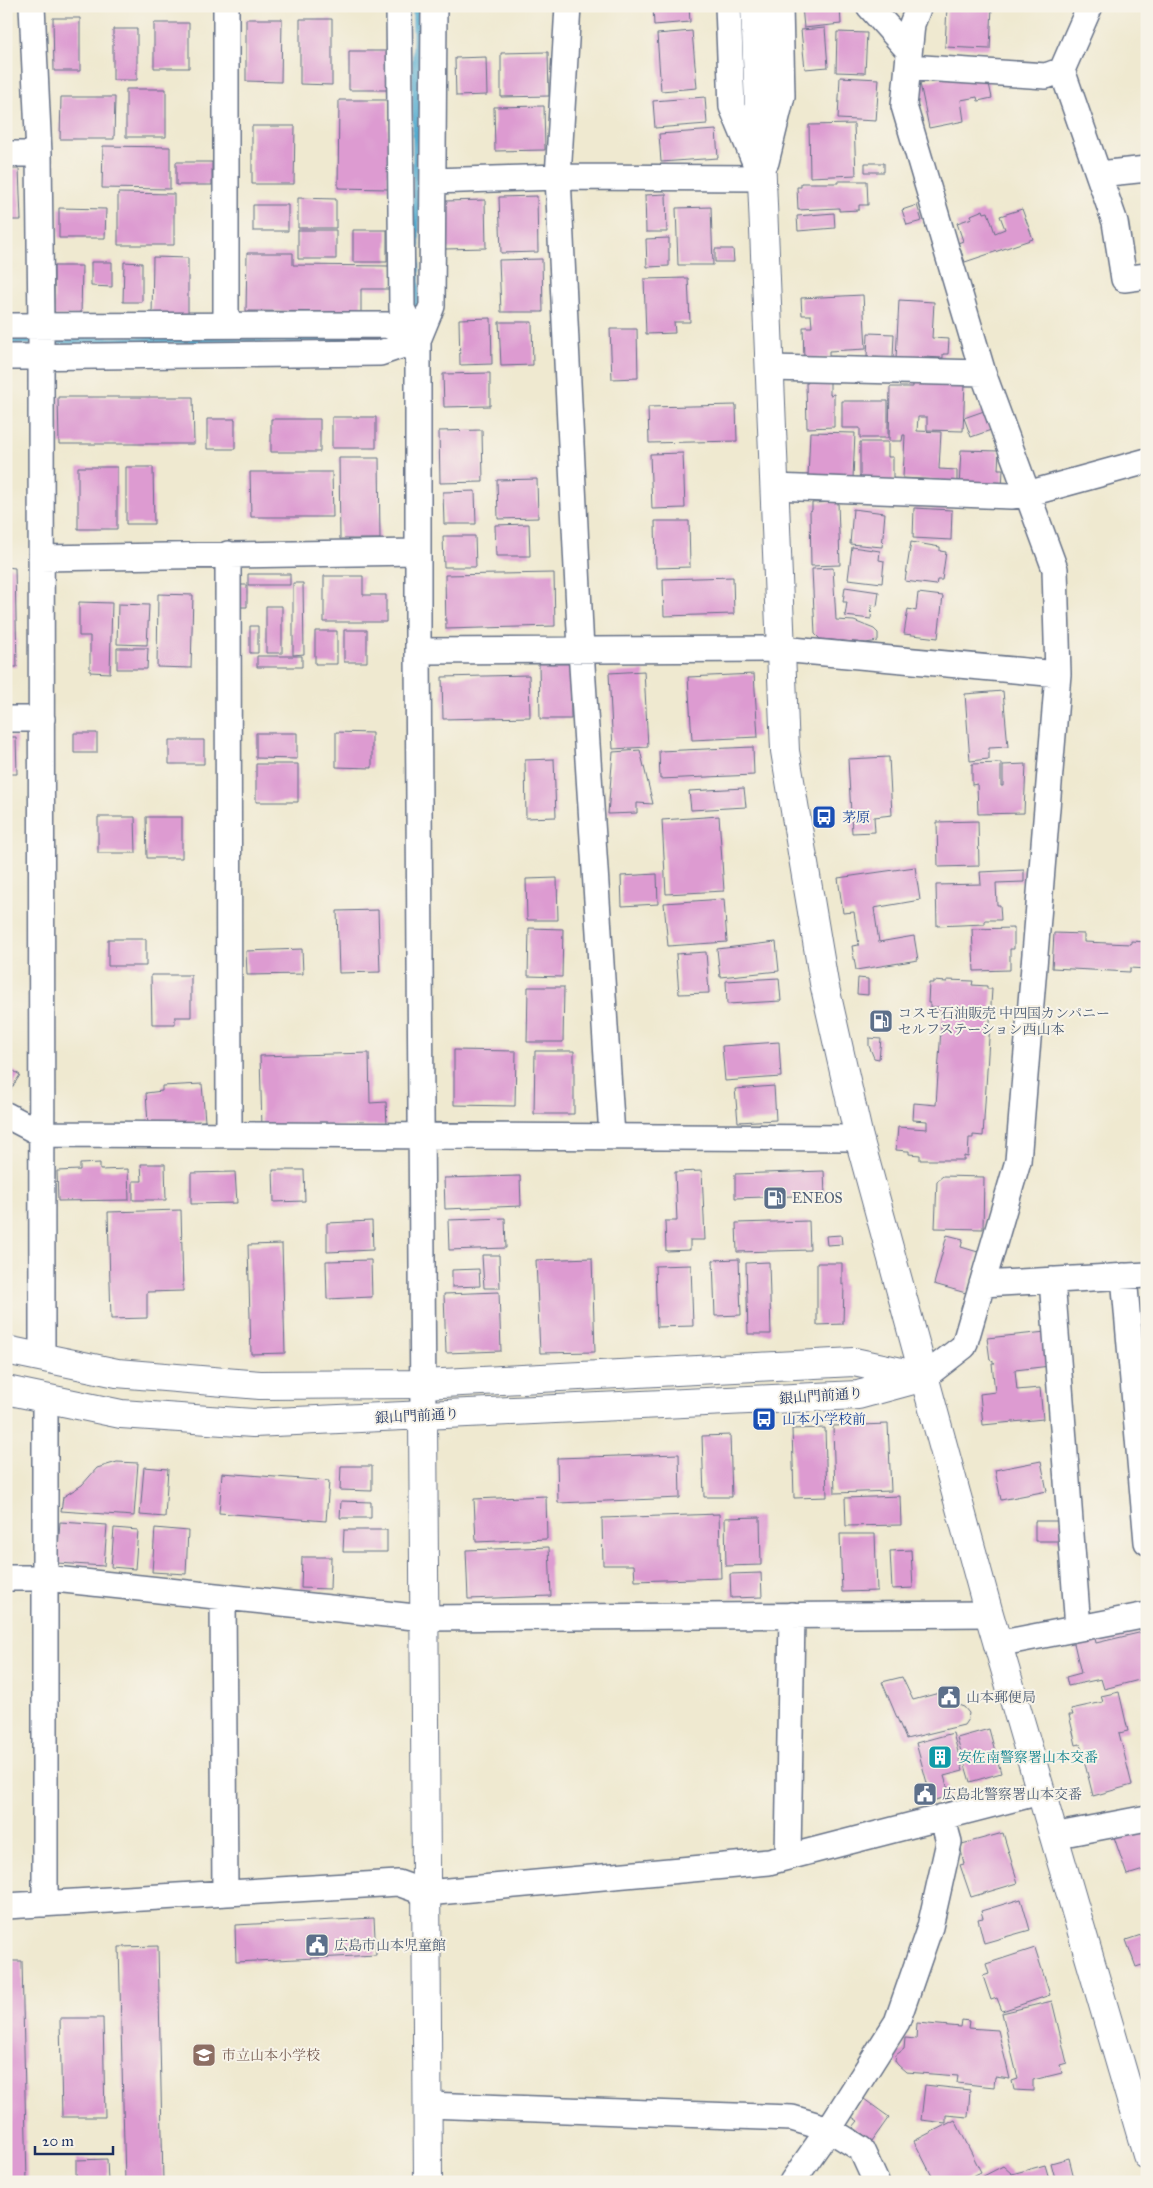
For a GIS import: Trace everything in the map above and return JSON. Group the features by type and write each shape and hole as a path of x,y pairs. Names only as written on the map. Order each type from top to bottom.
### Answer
{"street":[{"path":"32,6 39,154 41,326 42,1358"},
{"path":"226,6 226,325"},
{"path":"399,6 402,309 418,340"},
{"path":"428,2182 417,552 418,340 432,306 434,6"},
{"path":"568,6 558,178 581,650 612,1136"},
{"path":"728,6 732,107 762,178"},
{"path":"756,6 785,751 824,983 859,1138 989,1614 1052,1836 1147,2155"},
{"path":"762,178 782,96 780,6"},
{"path":"869,6 908,59 1046,76 1062,70"},
{"path":"919,6 912,24 904,106 983,373 1055,569 1058,674 1018,1160 964,1346 924,1377"},
{"path":"1090,6 1062,70 1115,222 1124,279 1147,276"},
{"path":"6,154 39,154"},
{"path":"1099,174 1147,169"},
{"path":"433,181 558,178 762,178"},
{"path":"6,326 387,325 418,340"},
{"path":"6,357 380,353 418,340"},
{"path":"770,368 983,373"},
{"path":"774,487 1011,496 1027,494 1147,461"},
{"path":"41,558 417,552"},
{"path":"228,554 229,1134"},
{"path":"418,651 780,649 1058,674"},
{"path":"6,719 42,719"},
{"path":"6,1115 42,1134 859,1138"},
{"path":"982,1284 1136,1275 1147,1542"},
{"path":"1052,1280 1078,1628"},
{"name":"銀山門前通り","path":"6,1350 117,1373 260,1385 423,1384 854,1362 924,1377"},
{"name":"銀山門前通り","path":"6,1390 121,1414 253,1423 858,1395 924,1377"},
{"path":"45,1398 45,1904"},
{"path":"6,1578 45,1578 424,1618 989,1614"},
{"path":"223,1597 226,1893"},
{"path":"788,1857 792,1615"},
{"path":"998,1644 1147,1615"},
{"path":"6,1906 398,1883 426,1893 769,1862 1040,1792"},
{"path":"792,2182 829,2129 897,2022 935,1908 949,1842 942,1817"},
{"path":"1052,1836 1147,1818"},
{"path":"427,2105 792,2118 829,2129 861,2149 876,2182"}],"building":[{"path":"653,6 689,6 690,22 654,25"},
{"path":"802,6 840,6 841,24 804,28"},
{"path":"947,6 992,6 990,49 945,47"},
{"path":"53,18 80,18 80,71 54,71"},
{"path":"246,19 282,19 281,82 246,81"},
{"path":"300,19 332,19 332,85 300,84"},
{"path":"154,23 189,23 189,68 154,68"},
{"path":"825,28 828,67 805,69 801,30"},
{"path":"113,29 137,29 137,80 113,80"},
{"path":"692,31 697,88 661,91 657,34"},
{"path":"837,32 867,33 865,73 836,72"},
{"path":"349,51 394,51 393,90 349,90"},
{"path":"548,52 549,96 501,97 501,53"},
{"path":"486,57 487,95 456,96 455,58"},
{"path":"840,77 879,79 876,121 838,119"},
{"path":"947,77 988,79 992,98 978,101 977,97 961,100 964,121 929,128 920,83"},
{"path":"126,89 166,89 166,137 126,137"},
{"path":"61,97 115,97 114,139 60,139"},
{"path":"705,97 707,124 655,128 653,101"},
{"path":"339,100 388,100 388,189 338,188"},
{"path":"544,106 545,150 495,151 494,107"},
{"path":"854,124 856,175 810,177 809,125"},
{"path":"252,126 295,126 294,184 252,184"},
{"path":"716,130 718,158 661,162 659,134"},
{"path":"103,146 170,147 170,189 102,188"},
{"path":"176,162 212,162 212,185 176,185"},
{"path":"865,163 884,163 884,172 865,172"},
{"path":"6,169 19,169 21,220 6,220"},
{"path":"838,181 867,181 868,205 859,205 859,210 839,211 839,208 798,210 797,187 801,187 801,183 838,183"},
{"path":"118,193 174,194 174,245 118,245"},
{"path":"666,194 667,232 646,232 645,195"},
{"path":"537,196 538,252 501,253 499,197"},
{"path":"298,198 336,199 336,228 298,228"},
{"path":"485,200 486,248 445,249 444,201"},
{"path":"253,205 288,205 288,231 253,231"},
{"path":"917,205 922,221 907,225 902,210"},
{"path":"711,207 713,265 678,265 676,208"},
{"path":"59,208 106,209 105,238 59,238"},
{"path":"1022,209 1033,239 965,262 958,243 963,241 957,223 972,218 971,215 983,210 984,213 988,212 995,233 1005,229 1000,216"},
{"path":"834,213 835,228 798,231 797,216"},
{"path":"298,230 336,230 336,259 298,259"},
{"path":"353,230 387,230 387,262 353,262"},
{"path":"669,238 669,266 647,267 646,239"},
{"path":"715,249 733,249 734,262 715,262"},
{"path":"247,253 293,253 293,265 390,266 390,289 361,289 361,312 246,311"},
{"path":"153,257 188,258 188,317 152,317"},
{"path":"542,259 543,312 501,312 499,260"},
{"path":"91,262 112,262 112,287 91,286"},
{"path":"124,262 142,263 142,302 123,302"},
{"path":"54,266 82,266 81,316 54,316"},
{"path":"688,278 690,322 674,322 675,333 646,334 644,279"},
{"path":"863,295 866,349 829,351 829,358 804,359 803,327 812,327 811,315 802,315 801,298"},
{"path":"899,300 934,302 932,338 949,339 948,354 943,354 943,358 923,357 923,360 896,359"},
{"path":"491,318 492,364 460,365 459,319"},
{"path":"499,322 532,322 533,365 501,366"},
{"path":"610,329 637,329 638,378 612,379"},
{"path":"868,333 894,334 893,358 867,357"},
{"path":"490,373 490,406 444,407 443,374"},
{"path":"808,379 830,379 830,395 834,394 834,427 807,428 806,383 808,383"},
{"path":"913,381 965,383 963,431 927,430 927,417 918,417 917,431 941,432 939,469 957,470 957,486 939,485 939,480 903,478 905,435 903,435 902,441 889,441 890,387 913,387"},
{"path":"58,397 193,397 194,444 59,444"},
{"path":"842,401 888,401 888,438 860,438 860,428 842,428"},
{"path":"736,405 737,441 649,443 648,407"},
{"path":"984,411 991,430 971,437 964,418"},
{"path":"332,417 376,417 376,448 332,448"},
{"path":"207,419 235,419 235,449 207,449"},
{"path":"271,419 320,419 320,452 271,452"},
{"path":"482,430 483,482 440,483 439,431"},
{"path":"810,432 855,433 853,478 808,477"},
{"path":"860,442 888,442 888,457 893,457 893,481 860,480"},
{"path":"961,450 999,451 998,469 1003,469 1002,489 959,487"},
{"path":"683,453 685,508 652,509 650,454"},
{"path":"339,458 379,458 380,539 340,539"},
{"path":"78,467 117,467 117,529 78,529"},
{"path":"126,467 153,467 154,524 126,524"},
{"path":"250,472 332,472 333,517 251,517"},
{"path":"537,479 538,518 498,519 497,480"},
{"path":"475,491 476,524 444,524 443,492"},
{"path":"838,502 840,565 811,566 810,511 812,510 812,503"},
{"path":"914,508 952,510 951,540 913,538"},
{"path":"853,509 885,513 882,547 850,544"},
{"path":"655,521 689,521 690,567 656,568"},
{"path":"529,524 530,556 496,556 495,525"},
{"path":"443,536 475,536 476,567 444,567"},
{"path":"911,542 940,547 940,551 946,552 942,580 937,580 936,585 905,581"},
{"path":"852,547 880,551 879,560 884,561 882,583 848,579"},
{"path":"6,567 15,568 17,667 6,667"},
{"path":"833,568 836,620 854,621 874,629 878,633 878,641 866,643 820,639 815,634 812,569"},
{"path":"554,573 555,626 446,629 445,575"},
{"path":"248,574 290,574 290,585 248,585"},
{"path":"324,576 363,576 363,595 386,595 386,622 324,622"},
{"path":"733,577 734,614 664,616 663,579"},
{"path":"293,583 303,583 304,654 293,655"},
{"path":"240,585 247,585 247,607 239,607"},
{"path":"845,587 879,592 877,606 872,605 871,619 845,616 847,602 843,602"},
{"path":"918,593 943,596 938,638 904,634 908,609 916,611"},
{"path":"158,594 193,595 191,668 157,667"},
{"path":"79,602 112,603 110,673 90,672 90,636 79,636"},
{"path":"118,604 149,605 147,645 117,644"},
{"path":"266,606 282,606 282,653 266,653"},
{"path":"250,626 258,626 258,653 250,653"},
{"path":"344,630 367,630 367,662 344,662"},
{"path":"315,631 337,631 337,664 315,664"},
{"path":"117,648 148,648 147,669 117,669"},
{"path":"257,656 302,656 302,667 257,667"},
{"path":"570,662 571,719 540,719 539,663"},
{"path":"644,671 648,747 613,749 609,673"},
{"path":"754,674 758,737 692,740 688,677"},
{"path":"529,675 530,717 443,719 442,677"},
{"path":"1003,691 1008,747 989,748 989,759 970,761 965,694"},
{"path":"336,732 372,733 372,768 336,767"},
{"path":"74,733 97,733 97,753 74,753"},
{"path":"256,733 297,733 297,759 256,758"},
{"path":"6,737 16,737 17,774 6,774"},
{"path":"169,740 204,740 204,764 169,764"},
{"path":"753,747 754,775 660,779 659,751"},
{"path":"640,750 653,804 637,803 637,813 608,814 613,752"},
{"path":"889,757 892,815 874,817 875,832 852,833 848,759"},
{"path":"554,759 556,817 526,818 525,760"},
{"path":"1001,763 1001,786 1003,786 1003,765 1026,764 1024,813 978,814 977,784 972,785 972,764"},
{"path":"256,764 298,764 298,802 256,802"},
{"path":"744,788 746,807 691,810 689,791"},
{"path":"719,816 724,891 666,894 662,820"},
{"path":"98,817 135,817 136,853 98,853"},
{"path":"146,817 182,817 182,858 147,858"},
{"path":"978,821 979,866 938,867 937,822"},
{"path":"915,867 920,900 874,908 879,942 914,936 918,960 856,970 852,946 859,945 854,912 843,913 838,878"},
{"path":"1024,870 1024,882 996,883 997,905 1000,905 1001,920 985,920 985,924 937,926 936,885 981,884 980,872"},
{"path":"657,874 658,904 622,906 621,876"},
{"path":"557,878 558,920 527,920 526,879"},
{"path":"724,899 727,942 668,946 664,903"},
{"path":"378,910 380,972 339,973 337,911"},
{"path":"529,928 563,929 562,977 528,976"},
{"path":"1014,928 1014,949 1010,949 1010,970 974,971 972,929"},
{"path":"1054,933 1084,934 1084,942 1131,944 1131,941 1147,942 1147,969 1130,968 1130,972 1052,968"},
{"path":"108,939 146,939 146,966 108,966"},
{"path":"776,942 779,971 720,977 717,949"},
{"path":"302,949 303,974 247,975 246,951"},
{"path":"706,952 709,993 679,994 676,954"},
{"path":"151,975 191,975 191,1017 175,1017 175,1024 152,1024"},
{"path":"779,978 781,1001 727,1004 726,981"},
{"path":"858,978 868,979 868,995 857,994"},
{"path":"947,980 973,981 972,985 987,986 987,989 992,989 983,1136 973,1135 973,1138 969,1138 968,1157 964,1156 964,1160 920,1160 920,1155 909,1154 909,1151 896,1150 898,1127 927,1129 927,1121 913,1120 914,1103 936,1105 942,1013 938,1013 939,1007 930,1007 930,1003 928,1003 929,983 933,983 933,981 947,982"},
{"path":"528,987 564,987 563,1042 527,1042"},
{"path":"6,1029 8,1029 8,1043 6,1043"},
{"path":"869,1038 881,1039 879,1059 874,1058 869,1046"},
{"path":"779,1042 781,1077 725,1081 722,1046"},
{"path":"454,1050 516,1051 515,1106 454,1105"},
{"path":"535,1051 574,1051 574,1114 534,1114"},
{"path":"369,1053 370,1103 386,1102 387,1125 262,1128 260,1056"},
{"path":"6,1066 20,1075 6,1097"},
{"path":"202,1084 205,1121 148,1124 146,1093 162,1091 162,1086"},
{"path":"774,1086 776,1120 738,1122 735,1089"},
{"path":"100,1163 100,1170 128,1169 129,1200 58,1201 57,1171 80,1170 80,1164"},
{"path":"141,1164 165,1164 166,1200 133,1200 133,1181 142,1181"},
{"path":"273,1170 304,1170 305,1201 274,1202"},
{"path":"702,1171 705,1240 690,1240 690,1250 666,1251 665,1221 677,1221 675,1172"},
{"path":"824,1171 825,1195 735,1198 735,1174"},
{"path":"235,1172 237,1203 191,1204 191,1173"},
{"path":"520,1176 521,1206 445,1209 444,1178"},
{"path":"943,1176 984,1177 983,1229 935,1228 937,1181"},
{"path":"181,1210 183,1291 147,1292 147,1318 111,1319 108,1212"},
{"path":"505,1218 506,1248 449,1250 448,1220"},
{"path":"372,1221 373,1250 327,1252 327,1223"},
{"path":"809,1221 810,1250 737,1252 736,1223"},
{"path":"841,1235 842,1244 827,1245 826,1236"},
{"path":"947,1235 963,1239 961,1247 978,1252 966,1293 934,1284"},
{"path":"282,1244 285,1353 251,1354 248,1245"},
{"path":"482,1255 499,1255 500,1288 484,1288"},
{"path":"592,1258 595,1352 540,1353 536,1260"},
{"path":"739,1259 741,1315 715,1316 713,1260"},
{"path":"371,1260 372,1297 327,1299 326,1261"},
{"path":"769,1262 771,1334 748,1334 746,1263"},
{"path":"817,1263 842,1263 842,1285 844,1284 843,1324 817,1325"},
{"path":"691,1265 693,1326 657,1327 655,1266"},
{"path":"479,1269 480,1286 452,1287 452,1270"},
{"path":"499,1292 501,1351 446,1353 444,1294"},
{"path":"1046,1332 1050,1366 1015,1370 1017,1390 1040,1388 1043,1419 983,1425 980,1394 995,1392 992,1363 995,1363 990,1360 987,1338"},
{"path":"888,1424 891,1491 835,1493 833,1426"},
{"path":"825,1428 827,1497 794,1498 792,1429"},
{"path":"730,1435 732,1497 704,1497 702,1436"},
{"path":"679,1454 680,1498 558,1503 557,1458"},
{"path":"1041,1461 1047,1491 1001,1500 995,1470"},
{"path":"117,1462 138,1463 134,1516 61,1511 63,1497 82,1485 97,1468"},
{"path":"341,1466 372,1466 372,1491 340,1490"},
{"path":"144,1467 168,1469 165,1517 140,1515"},
{"path":"222,1473 329,1481 326,1521 219,1513"},
{"path":"546,1496 547,1539 476,1542 474,1499"},
{"path":"900,1496 901,1525 846,1526 845,1498"},
{"path":"341,1501 371,1502 371,1518 340,1518"},
{"path":"719,1514 721,1578 635,1581 634,1565 603,1565 602,1518"},
{"path":"760,1517 761,1565 726,1566 725,1518"},
{"path":"1035,1521 1062,1521 1062,1541 1035,1541"},
{"path":"60,1522 107,1525 104,1566 57,1563"},
{"path":"114,1528 138,1530 135,1569 111,1567"},
{"path":"155,1528 188,1531 186,1574 152,1572"},
{"path":"344,1530 387,1530 387,1552 343,1552"},
{"path":"840,1534 875,1534 877,1591 842,1592"},
{"path":"549,1547 551,1596 468,1599 466,1550"},
{"path":"911,1550 913,1588 892,1589 890,1551"},
{"path":"302,1557 331,1557 330,1589 301,1588"},
{"path":"761,1573 762,1597 731,1598 730,1574"},
{"path":"1147,1631 1147,1678 1104,1689 1101,1679 1068,1686 1066,1677 1081,1673 1073,1639 1094,1634 1096,1643"},
{"name":"山本郵便局","path":"902,1677 913,1700 954,1689 958,1705 964,1707 969,1713 964,1725 906,1739 882,1682"},
{"path":"1119,1692 1128,1731 1119,1733 1132,1785 1093,1796 1080,1744 1076,1745 1069,1715 1073,1715 1071,1709 1103,1702 1101,1696"},
{"path":"989,1729 1001,1773 970,1782 957,1738"},
{"name":"安佐南警察署山本交番","path":"953,1733 963,1771 944,1776 950,1796 932,1801 916,1743"},
{"path":"1143,1828 1145,1835 1147,1834 1147,1869 1127,1875 1114,1837"},
{"path":"1003,1833 1018,1883 971,1897 960,1865 964,1864 961,1850 962,1844"},
{"path":"1021,1899 1030,1930 984,1943 978,1919 983,1918 981,1911"},
{"path":"374,1918 376,1955 236,1962 235,1925"},
{"path":"1147,1933 1147,1971 1144,1972 1142,1965 1136,1967 1126,1940"},
{"path":"158,1946 163,2182 125,2182 119,1947"},
{"path":"1035,1948 1050,1995 1002,2011 997,1998 991,2000 983,1976 989,1974 986,1964"},
{"path":"6,1961 22,1961 27,2182 6,2182"},
{"path":"1052,2001 1067,2063 1060,2065 1062,2073 1033,2080 1033,2091 1014,2090 1012,2081 1018,2079 1002,2013"},
{"path":"60,2018 103,2018 105,2117 62,2117"},
{"path":"962,2020 969,2021 968,2028 998,2030 1010,2079 995,2077 994,2087 957,2083 958,2076 906,2072 895,2061 896,2055 904,2049 905,2038 916,2039 917,2023 961,2027"},
{"path":"925,2085 970,2090 968,2117 946,2115 946,2123 921,2120"},
{"path":"864,2099 889,2117 872,2141 853,2127 858,2121 852,2117"},
{"path":"955,2120 981,2172 961,2182 935,2182 914,2141"},
{"path":"1069,2158 1075,2182 1056,2182 1051,2163"},
{"path":"107,2159 108,2182 76,2182 76,2160"},
{"path":"1045,2165 1050,2182 972,2182 1003,2166 1012,2174"}],"waterway":[{"path":"410,317 416,311 416,6"},
{"path":"6,341 375,338 390,337 393,334"}],"place":[{"name":"茅原","path":"824,817"},
{"name":"コスモ石油販売 中四国カンパニー セルフステーション西山本","path":"881,1021"},
{"name":"ENEOS","path":"775,1198"},
{"name":"山本小学校前","path":"764,1419"},
{"name":"山本郵便局","path":"949,1697"},
{"name":"安佐南警察署山本交番","path":"940,1757"},
{"name":"広島北警察署山本交番","path":"925,1794"},
{"name":"広島市山本児童館","path":"317,1945"},
{"name":"市立山本小学校","path":"204,2055"}]}
